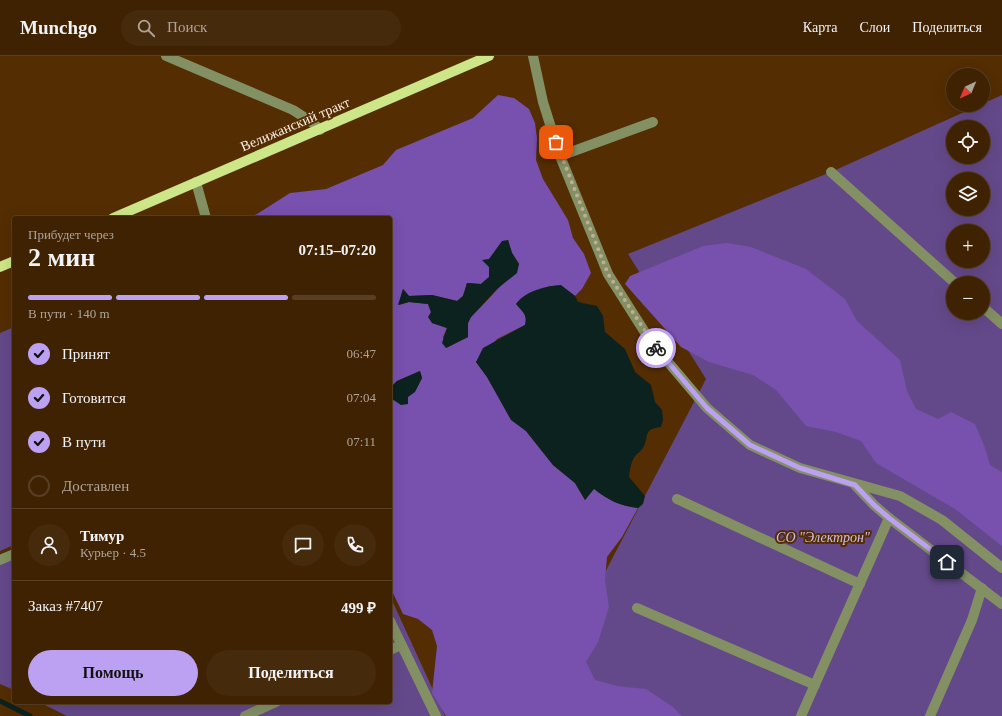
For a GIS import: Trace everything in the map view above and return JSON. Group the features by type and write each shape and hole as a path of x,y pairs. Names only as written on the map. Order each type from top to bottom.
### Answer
{"main road":[{"name":"Велижанский тракт","path":"118,216 489,56"},
{"path":"0,267 12,262"}],"street":[{"path":"166,56 293,110 313,123 320,130"},
{"path":"533,56 543,102 560,156 608,274 651,342 707,408 750,445 800,468 855,485 900,496 942,520 1002,568"},
{"path":"560,156 653,122"},
{"path":"831,172 947,276"},
{"path":"196,182 205,216"},
{"path":"990,314 1002,324"},
{"path":"855,485 889,518 1002,604"},
{"path":"676,499 860,584"},
{"path":"801,716 889,518"},
{"path":"0,560 12,555"},
{"path":"930,716 972,620 982,588"},
{"path":"637,608 815,685"},
{"path":"392,626 436,716"},
{"path":"392,649 401,645"},
{"path":"245,716 272,704"}],"green space":[{"name":"СО \"Электрон\"","path":"1002,95 1002,716 530,716 706,379 628,254 831,172 946,120 946,164 990,164 990,120 946,120 964,112 990,112 990,100"},
{"path":"12,328 12,546 0,551 0,333"},
{"path":"12,559 12,689 0,684 0,564"},
{"path":"392,600 445,716 67,716 43,704 392,704"}],"shaded area":[{"path":"498,95 514,98 529,109 535,123 537,138 536,160 543,179 568,220 573,238 584,254 591,273 582,289 575,296 566,290 552,286 539,291 519,307 525,315 525,325 497,339 476,362 487,377 511,419 526,431 553,465 575,483 585,500 594,488 614,502 638,508 622,537 607,557 605,580 609,607 598,642 586,662 595,680 617,686 646,689 673,707 682,716 446,716 432,693 437,646 432,630 418,619 403,614 392,591 392,399 407,396 414,392 422,378 420,371 397,381 392,386 392,216 252,216 290,193 326,189 383,165 396,150 473,118","holes":["508,240 512,253 519,264 508,278 471,317 468,323 468,337 446,348 443,337 447,328 432,323 431,312 428,304 409,302 399,305 403,289 409,296 432,295 457,301 463,296 467,283 481,284 489,277 489,259"]},
{"path":"727,243 751,247 806,269 845,299 857,321 900,360 907,391 916,409 938,419 951,412 975,424 984,445 990,465 1002,472 1002,546 955,509 876,463 861,441 836,432 806,426 776,390 753,375 709,362 681,347 625,284 630,276 703,246"}],"water":[{"path":"508,240 512,253 519,264 517,273 497,289 471,317 468,323 468,337 446,348 442,343 447,328 432,323 428,317 431,312 428,304 409,302 398,305 403,289 409,296 432,295 457,301 463,296 467,283 481,284 489,277 489,267 482,260 489,259 502,241"},
{"path":"561,285 575,296 578,302 597,306 603,316 605,332 625,349 635,372 651,385 655,402 662,410 663,420 661,427 651,429 649,431 643,448 634,457 631,465 629,477 645,496 643,504 638,508 614,502 594,489 585,500 575,483 553,465 526,431 511,420 487,377 476,362 483,348 525,325 526,318 516,304 520,299 536,290"},
{"path":"420,371 422,378 415,392 408,397 408,404 401,405 392,399 392,386 397,381"}],"waterway":[{"path":"0,701 30,716"}],"way so far":[{"path":"556,142 560,156 608,274 656,348"}],"route":[{"path":"656,348 707,408 750,445 800,468 855,485 889,518 947,562"}]}
